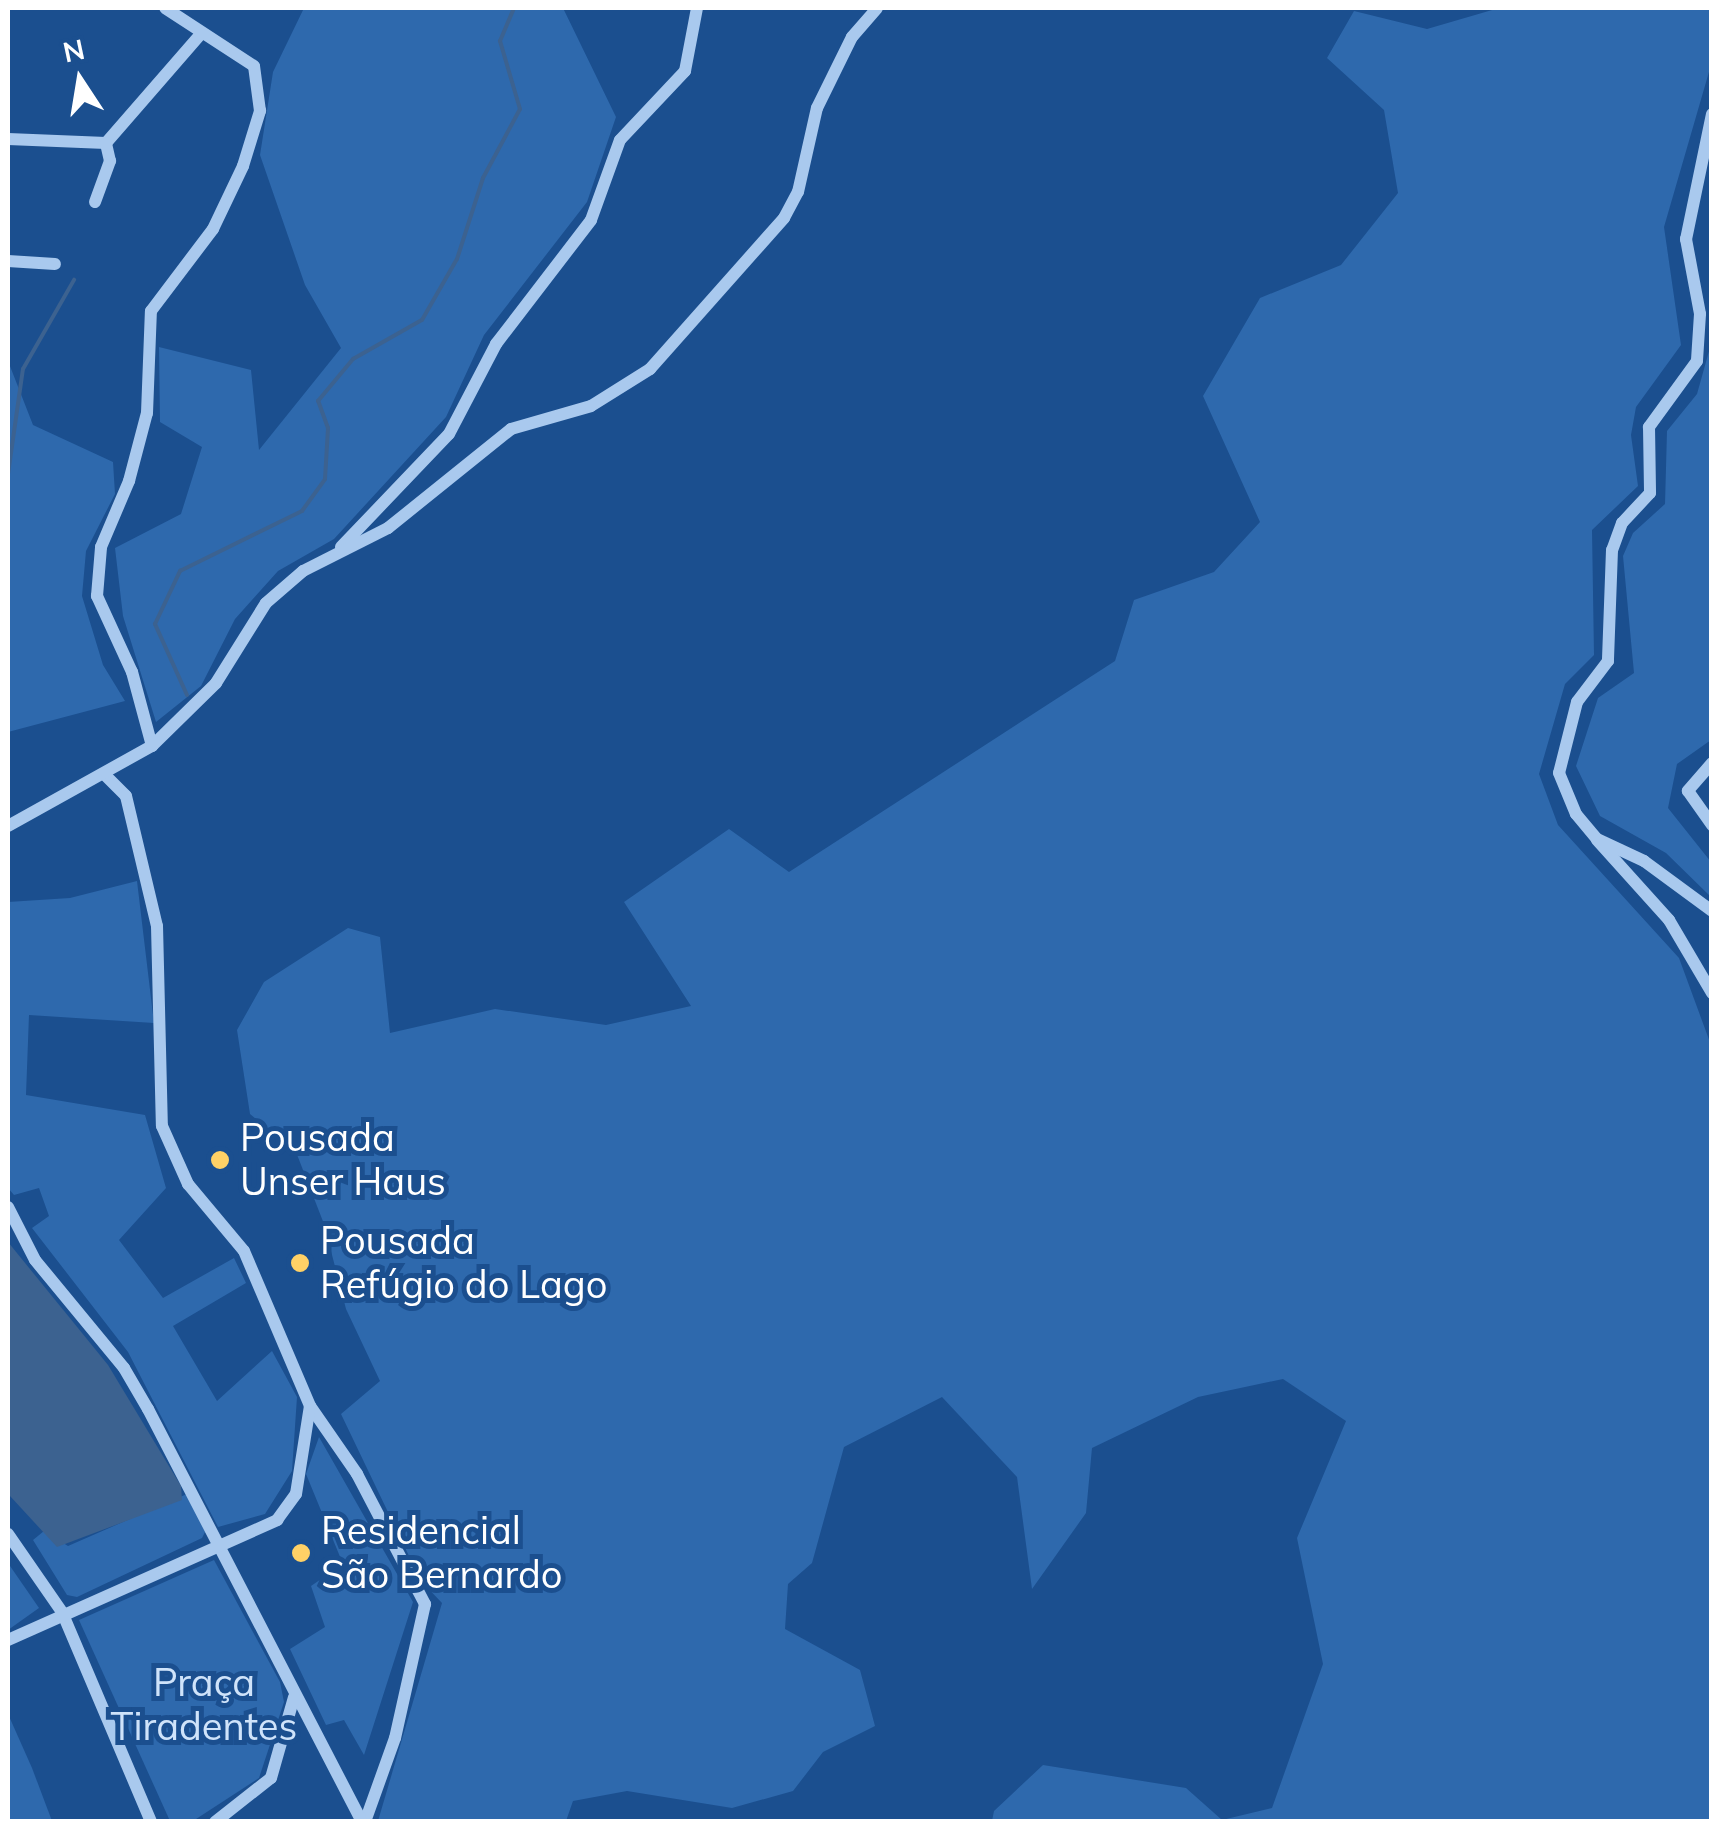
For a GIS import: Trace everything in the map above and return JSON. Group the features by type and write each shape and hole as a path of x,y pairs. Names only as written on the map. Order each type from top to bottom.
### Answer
{"street":[{"path":"152,746 132,672 97,596 101,548 130,481 147,413 151,311 213,229 243,166 260,111 254,66 165,8"},
{"path":"340,549 449,434 496,344 591,220 620,140 685,70 697,8"},
{"path":"8,826 106,776 152,746 216,683 273,596 340,549 404,516 502,434 607,399 650,369 784,218 798,192 817,108 852,37 877,8"},
{"path":"106,143 200,34"},
{"path":"1712,114 1686,239 1700,314 1697,361 1649,427 1650,493 1622,524 1612,550 1608,661 1577,702 1559,764 1561,787 1592,834 1670,920 1712,993"},
{"path":"8,139 106,143"},
{"path":"95,202 110,161 106,143"},
{"path":"8,261 55,264"},
{"path":"1712,763 1688,791 1712,826"},
{"path":"106,776 126,796 157,926 162,1126 188,1184 244,1251 310,1406 358,1474 425,1604 396,1738 364,1822"},
{"path":"1592,834 1644,861 1712,911"},
{"path":"8,1207 36,1260 124,1368 222,1548 294,1697 364,1822"},
{"path":"8,1640 62,1612 222,1548 277,1520 296,1494 310,1406"},
{"path":"8,1534 62,1612 151,1822"},
{"path":"215,1822 270,1778 294,1697"}],"green space":[{"path":"304,8 563,8 616,117 587,202 484,335 446,417 334,539 278,571 235,619 201,686 156,722 123,616 115,548 181,514 202,447 160,422 159,347 251,370 259,450 341,348 305,285 260,155 273,72"},
{"path":"1499,8 1711,8 1711,65 1664,227 1681,345 1636,407 1631,435 1638,486 1592,530 1594,655 1565,684 1539,774 1558,825 1679,958 1711,1045 1711,1821 992,1821 994,1811 1043,1765 1186,1788 1222,1820 1272,1808 1323,1664 1297,1538 1346,1421 1283,1379 1198,1397 1092,1448 1086,1513 1032,1589 1017,1477 942,1397 844,1447 812,1563 788,1584 785,1629 860,1670 875,1726 823,1752 793,1791 732,1808 627,1791 573,1801 566,1821 378,1821 442,1603 421,1581 341,1414 380,1381 346,1309 324,1224 296,1152 250,1114 237,1030 264,982 348,928 380,937 390,1033 495,1009 606,1025 691,1006 624,902 729,829 789,872 1115,661 1134,600 1214,572 1260,522 1203,396 1260,298 1341,265 1398,193 1384,110 1327,58 1354,11 1427,29"},
{"path":"1711,344 1711,740 1677,764 1668,808 1711,862 1711,897 1666,853 1600,816 1576,766 1598,698 1634,673 1623,556 1633,533 1665,504 1667,431 1697,394"},
{"path":"8,361 33,425 113,462 115,494 86,551 82,596 103,665 125,701 8,732"},
{"path":"137,881 154,1023 29,1015 26,1095 145,1115 166,1188 119,1240 163,1298 234,1258 246,1283 173,1326 217,1401 272,1351 297,1397 292,1471 265,1514 218,1527 128,1352 32,1228 49,1216 39,1188 14,1195 8,1188 8,902 70,898"},
{"path":"319,1437 413,1602 364,1755 344,1720 326,1725 290,1649 325,1627 311,1586 343,1564 306,1474"},
{"path":"187,1494 205,1532 202,1538 77,1597 67,1595 33,1540 44,1531 68,1546"},
{"name":"Praça Tiradentes","path":"214,1560 280,1682 284,1702 259,1778 193,1821 170,1821 79,1620"},
{"path":"8,1563 39,1608 8,1630"},
{"path":"8,1714 32,1768 52,1821 8,1821"}],"shaded area":[{"path":"8,1242 108,1365 181,1486 182,1500 57,1547 10,1496"}],"waterway":[{"path":"187,695 155,624 180,571 302,511 325,479 328,428 318,401 353,359 422,320 457,259 483,178 520,109 500,41 514,8"},
{"path":"8,474 23,369 74,280"}],"place":[{"name":"Pousada Unser Haus","path":"220,1160"},
{"name":"Pousada Refúgio do Lago","path":"300,1263"},
{"name":"Residencial São Bernardo","path":"301,1553"}]}
